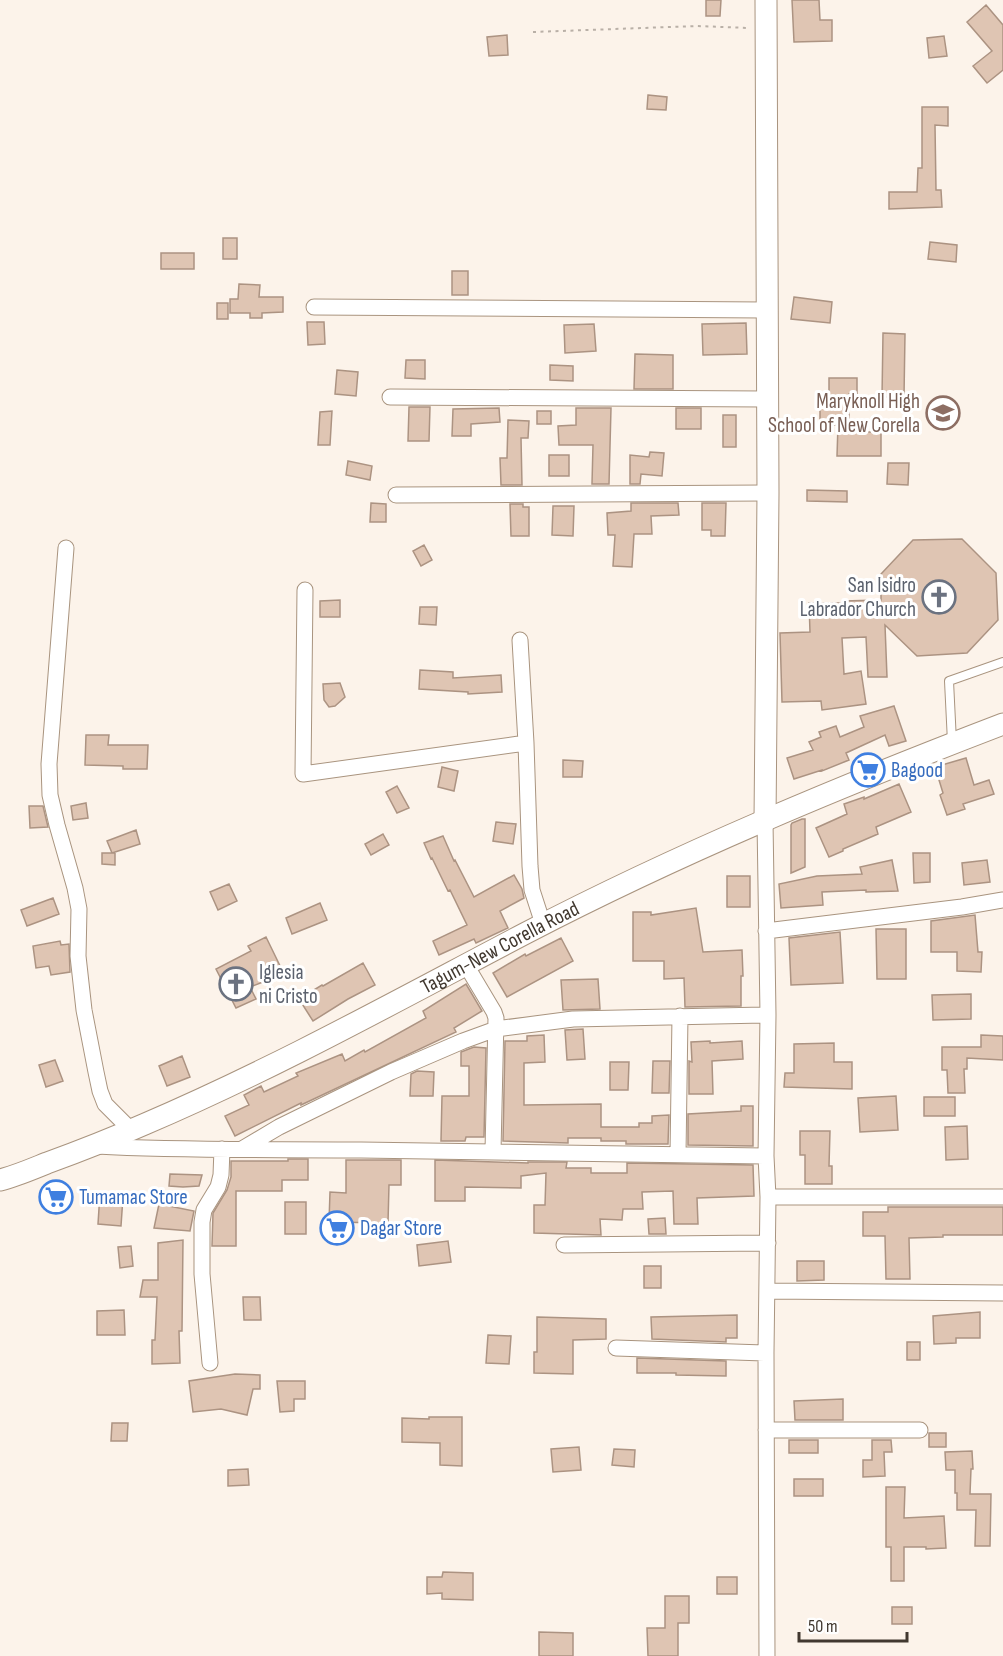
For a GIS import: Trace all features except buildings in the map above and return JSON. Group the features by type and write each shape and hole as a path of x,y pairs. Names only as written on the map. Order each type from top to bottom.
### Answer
{"main road":[{"path":"765,821 768,493 766,0"},
{"name":"Tagum-New Corella Road","path":"0,1180 93,1146 276,1065 543,924 699,850 858,781 1003,724"}],"street":[{"path":"314,307 767,310"},
{"path":"390,397 768,399"},
{"path":"396,495 768,493"},
{"path":"66,548 50,753 50,795 79,909 78,956 84,1010 100,1090 105,1104 131,1130"},
{"path":"305,590 303,774 526,743"},
{"path":"520,640 532,890 543,924"},
{"path":"765,821 768,1015 767,1656"},
{"path":"766,931 1003,900"},
{"path":"466,965 494,1012 496,1029 493,1151"},
{"path":"242,1149 279,1126 391,1072 496,1029 573,1019 768,1015"},
{"path":"678,1154 680,1016"},
{"path":"93,1146 164,1150 493,1151 766,1156"},
{"path":"210,1363 201,1274 202,1221 204,1210 218,1187 222,1149"},
{"path":"768,1197 1003,1197"},
{"path":"564,1245 768,1243"},
{"path":"767,1291 1003,1293"},
{"path":"616,1348 766,1353"},
{"path":"766,1430 920,1430"}],"lane":[{"path":"952,743 949,681 1003,662"}],"path":[{"path":"533,32 696,26 766,28"}],"place":[{"name":"Maryknoll High School of New Corella","path":"943,413"},
{"name":"San Isidro Labrador Church","path":"939,597"},
{"name":"Bagood","path":"868,770"},
{"name":"Iglesia ni Cristo","path":"236,984"},
{"name":"Tumamac Store","path":"56,1197"},
{"name":"Dagar Store","path":"337,1228"}]}
